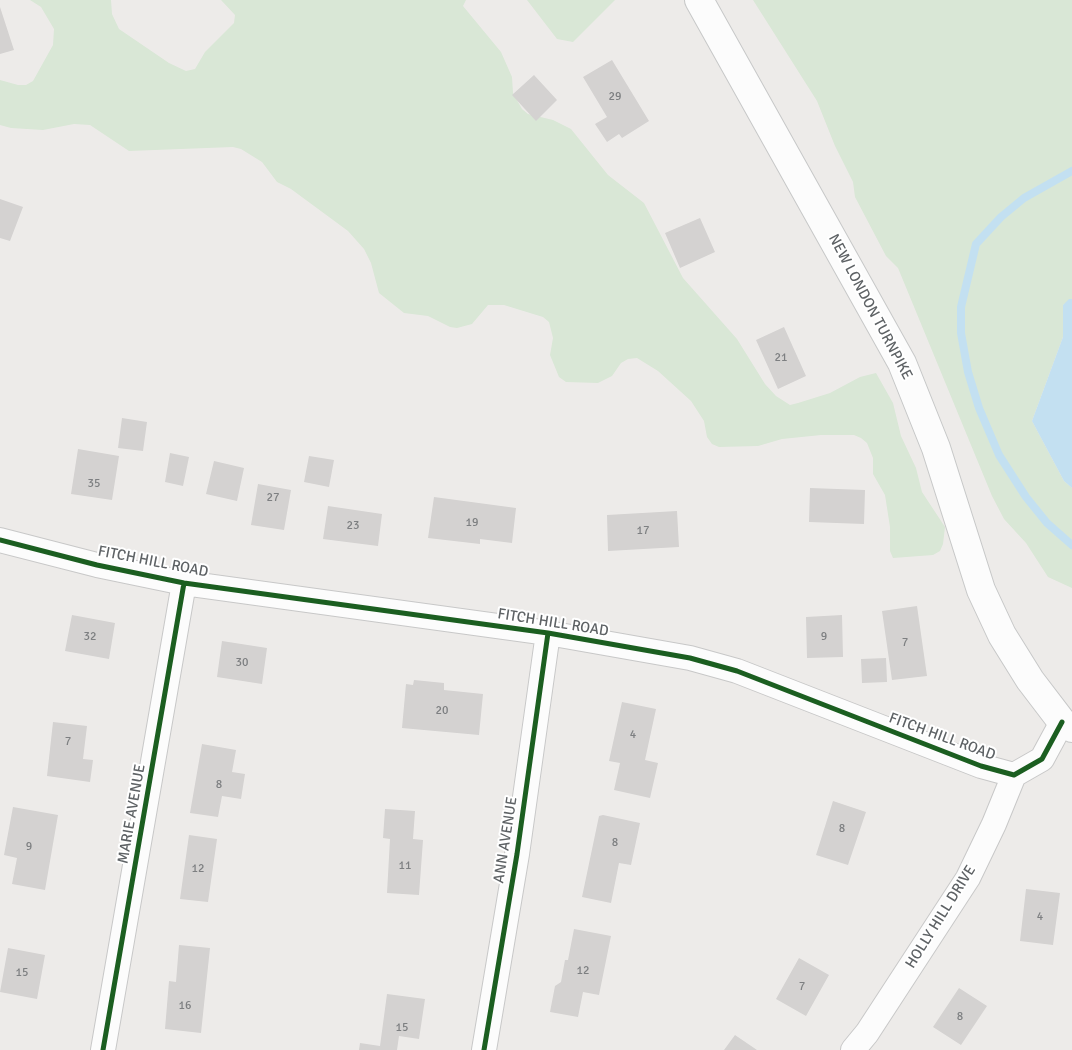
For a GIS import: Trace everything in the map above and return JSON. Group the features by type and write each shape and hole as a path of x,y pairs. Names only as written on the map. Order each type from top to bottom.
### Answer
{"main road":[{"name":"NEW LONDON TURNPIKE","path":"699,0 902,363 936,448 981,590 1002,635 1030,680 1067,725"}],"street":[{"name":"FITCH HILL ROAD","path":"0,540 97,565 184,583 548,633 690,658 738,671 981,766 1014,775"},
{"name":"MARIE AVENUE","path":"103,1050 184,583"},
{"name":"ANN AVENUE","path":"484,1050 517,854 548,633"},
{"path":"1014,775 1042,759 1067,725"},
{"name":"HOLLY HILL DRIVE","path":"853,1050 867,1033 968,878 994,824 1014,775"}],"green space":[{"path":"30,0 111,0 112,14 119,29 169,63 186,71 195,69 205,52 234,23 235,15 221,0 466,0 463,6 501,52 512,77 513,93 522,109 528,114 553,120 571,129 608,175 644,203 683,278 737,339 765,384 776,396 790,405 830,393 860,377 876,373 893,403 901,436 916,468 922,492 945,527 943,544 940,551 933,555 893,558 890,551 890,527 885,495 873,474 873,458 867,443 861,438 854,435 821,435 782,439 758,446 719,447 712,444 707,437 704,421 691,401 658,371 637,358 628,359 621,363 612,376 598,383 566,382 559,377 550,355 553,338 549,322 543,317 504,305 488,305 472,324 457,328 450,327 428,316 404,313 379,293 371,263 364,249 348,231 291,189 277,182 262,162 241,149 233,147 129,151 90,125 74,124 43,130 11,128 0,125 0,80 18,85 26,85 33,81 53,45 54,29 41,7"},
{"path":"527,0 615,0 573,42 557,39"},
{"path":"753,0 1072,0 1072,299 1063,305 1063,337 1032,421 1064,481 1072,488 1072,588 1048,577 1026,543 1004,519 992,496 898,268 886,256 855,197 853,182 835,146 817,101"}],"water":[{"path":"1069,299 1072,299 1072,488 1064,481 1032,421 1063,337 1063,305"}],"building":[{"path":"0,7 14,50 0,54"},
{"path":"612,60 649,121 622,138 619,134 607,142 595,124 607,117 583,77"},
{"path":"534,75 557,100 536,121 512,95"},
{"path":"0,199 23,207 10,241 0,238"},
{"path":"700,218 715,252 680,268 665,233"},
{"path":"784,327 806,376 778,389 756,340"},
{"path":"122,418 147,422 143,451 118,448"},
{"path":"78,449 119,456 112,500 71,494"},
{"path":"170,453 189,457 183,486 165,482"},
{"path":"309,456 334,460 329,487 304,482"},
{"path":"214,461 244,468 237,501 206,494"},
{"path":"258,484 291,490 284,530 251,525"},
{"path":"810,488 865,490 864,524 809,522"},
{"path":"434,497 516,508 512,543 480,539 480,544 428,538"},
{"path":"328,506 382,514 378,546 323,539"},
{"path":"677,511 679,547 608,551 607,515"},
{"path":"917,606 927,676 892,680 882,611"},
{"path":"72,615 115,623 109,659 65,651"},
{"path":"842,615 843,657 807,658 806,617"},
{"path":"222,641 267,648 262,684 217,677"},
{"path":"886,658 887,682 862,683 861,659"},
{"path":"414,680 444,683 444,690 483,694 479,735 402,728 406,684 413,685"},
{"path":"622,702 656,709 645,760 658,763 650,798 614,790 620,763 609,761"},
{"path":"53,722 87,726 83,759 93,760 90,782 47,776"},
{"path":"202,744 236,750 232,772 245,774 241,799 222,796 218,817 190,813"},
{"path":"833,801 866,812 848,865 816,855"},
{"path":"13,807 58,815 45,890 12,884 17,858 4,855"},
{"path":"385,809 415,811 413,839 423,840 419,895 387,893 390,839 383,838"},
{"path":"603,815 640,823 631,865 619,863 611,903 582,897 599,816"},
{"path":"189,835 217,839 208,902 180,899"},
{"path":"1026,889 1060,893 1053,945 1020,941"},
{"path":"574,929 611,936 599,995 583,992 578,1017 550,1012 555,986 561,982 565,960 568,960"},
{"path":"179,945 210,948 201,1033 165,1029 169,981 176,982"},
{"path":"8,948 45,955 37,999 0,992"},
{"path":"799,958 829,975 806,1016 776,999"},
{"path":"959,988 987,1006 961,1045 933,1027"},
{"path":"387,994 425,999 419,1039 399,1036 397,1050 359,1050 360,1043 380,1046"},
{"path":"735,1035 757,1050 724,1050"}],"waterway":[{"path":"1072,171 1024,198 1001,217 976,244 961,307 961,333 968,372 979,408 999,455 1026,497 1047,523 1072,545"}],"cycle path":[{"path":"0,540 97,565 184,583 548,633 690,658 737,671 981,766 1014,775 1042,759 1062,722"},
{"path":"103,1050 184,583"},
{"path":"484,1050 517,854 548,633"}]}
